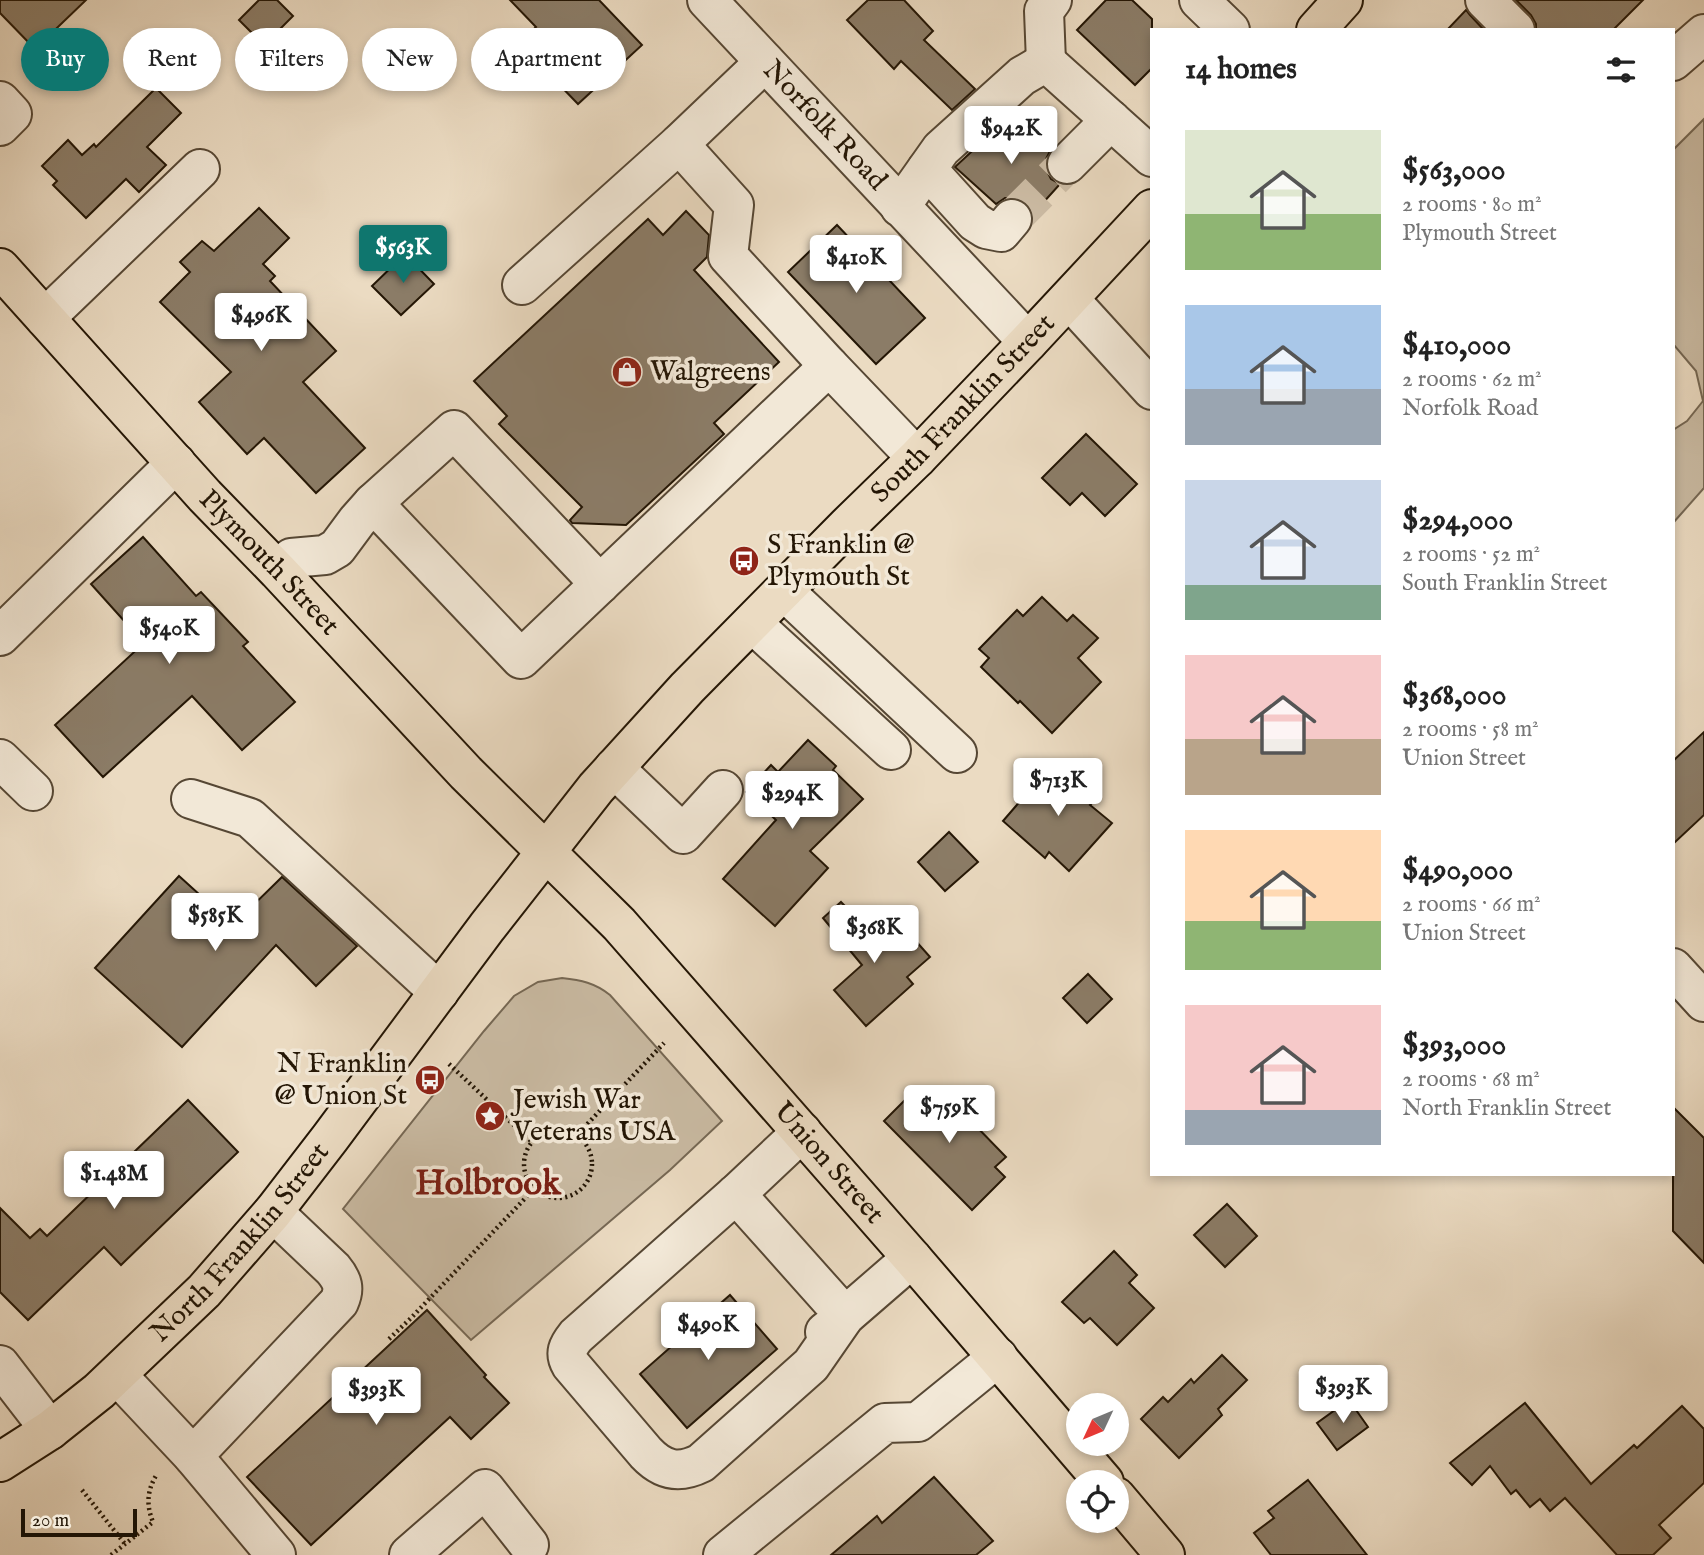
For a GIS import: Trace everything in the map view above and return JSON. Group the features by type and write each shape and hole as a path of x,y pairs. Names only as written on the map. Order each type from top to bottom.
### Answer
{"main road":[{"path":"1318,28 1343,0"},
{"name":"South Franklin Street","path":"545,851 614,768 687,688 917,458 1150,211"},
{"name":"Plymouth Street","path":"0,268 205,496 284,564 466,773 545,851"},
{"name":"North Franklin Street","path":"0,1462 50,1430 117,1375 199,1297 273,1212 331,1138 545,851"},
{"name":"Union Street","path":"545,851 619,924 1094,1470"},
{"path":"1129,1512 1165,1555"}],"street":[{"name":"Norfolk Road","path":"707,0 1028,342"},
{"path":"1052,0 1044,11 1046,62 1150,156"},
{"path":"1199,0 1228,28"},
{"path":"1485,0 1513,28"},
{"path":"1675,59 1704,34"},
{"path":"522,285 679,144 765,62"},
{"path":"900,207 941,149 1021,76 1046,62"},
{"path":"0,101 12,114 0,126"},
{"path":"1067,164 1111,120"},
{"path":"679,144 734,205 728,256 917,458"},
{"path":"45,318 200,169"},
{"path":"927,169 975,222 986,229 1001,232 1012,219"},
{"path":"1069,299 1150,388"},
{"path":"365,512 521,659 830,366"},
{"path":"284,564 310,531 321,524 365,512 454,430 600,584"},
{"path":"0,636 176,463"},
{"path":"784,591 957,753"},
{"path":"752,623 891,750"},
{"path":"0,758 33,791"},
{"path":"614,768 683,834 723,790"},
{"path":"191,799 250,818 439,992"},
{"path":"1675,970 1704,1002"},
{"path":"802,1132 569,1344 567,1354 571,1365 652,1460 667,1469 684,1469 709,1458 811,1365 845,1317 912,1258"},
{"path":"736,1194 845,1317"},
{"path":"176,1464 339,1302 343,1294 343,1285 334,1269 273,1212"},
{"path":"723,1555 885,1423 918,1422 998,1357"},
{"path":"0,1365 50,1430"},
{"path":"117,1375 176,1464 276,1555"},
{"path":"409,1555 485,1489 529,1545"}],"path":[{"path":"576,1136 664,1043"},
{"path":"449,1064 532,1142"},
{"path":"552,1131 564,1131 576,1136 590,1152 591,1175 578,1192 568,1197 547,1197 534,1188 525,1174 526,1152 532,1142 552,1131"},
{"path":"389,1339 534,1188"},
{"path":"111,1555 153,1522 148,1509 148,1497 155,1477 176,1464"},
{"path":"82,1490 125,1544"}],"shaded area":[{"path":"1704,119 1704,488 1675,521 1675,429 1687,421 1703,401 1696,371 1675,346 1675,148"},
{"path":"562,978 587,983 610,995 722,1121 670,1170 471,1340 343,1209 514,996 538,982"}],"building":[{"path":"0,0 86,0 57,28 21,28 21,35 0,13"},
{"path":"259,0 277,0 293,16 281,28 247,28 239,20"},
{"path":"510,0 599,0 626,28 535,28"},
{"path":"868,0 904,0 933,31 924,40 975,89 952,110 901,61 894,69 847,20"},
{"path":"1106,0 1132,0 1152,19 1150,70 1135,85 1077,30"},
{"path":"1516,0 1643,0 1615,28 1536,28 1531,15"},
{"path":"1466,10 1482,28 1449,28"},
{"path":"626,28 642,45 626,60"},
{"path":"153,91 159,91 181,113 147,147 166,165 139,192 126,179 86,218 53,185 57,181 42,166 68,140 82,155 94,144 96,147"},
{"path":"565,91 592,91 578,104"},
{"path":"1012,114 1051,149 1046,159 1046,169 1051,179 1060,184 1033,214 1027,203 1017,198 1005,198 996,204 955,167"},
{"path":"259,208 289,238 263,264 275,276 270,281 336,351 303,382 365,448 316,493 264,438 247,454 199,402 231,372 160,302 190,272 180,262 202,241 214,251"},
{"name":"Walgreens","path":"686,211 709,235 707,257 694,270 779,362 714,423 724,434 626,525 572,523 570,520 582,507 499,424 507,416 474,381 648,219 663,235"},
{"path":"837,225 925,318 876,364 788,272"},
{"path":"405,254 434,284 401,315 372,286"},
{"path":"1086,434 1137,484 1105,516 1082,493 1070,505 1042,478"},
{"path":"143,537 196,596 201,592 248,642 243,646 295,702 242,750 192,696 103,777 55,725 144,643 91,584"},
{"path":"1042,597 1067,621 1073,615 1098,638 1078,658 1101,682 1052,733 981,667 989,658 979,649 1017,610 1023,616"},
{"path":"1704,732 1704,815 1675,842 1675,759"},
{"path":"808,740 836,766 833,770 863,799 810,851 828,868 775,926 723,879 776,820 746,792 771,765 778,772"},
{"path":"1054,762 1096,799 1090,805 1112,823 1069,871 1049,852 1045,858 1003,821"},
{"path":"949,832 978,862 945,891 918,862"},
{"path":"179,876 233,925 282,877 357,946 316,986 276,945 182,1047 95,968"},
{"path":"841,902 886,948 906,930 930,957 907,977 913,984 866,1026 834,990 862,965 823,918"},
{"path":"1088,974 1112,999 1087,1023 1063,998"},
{"path":"938,1087 1006,1157 995,1167 1005,1177 972,1210 884,1121 912,1093 922,1103"},
{"path":"188,1100 238,1152 121,1265 104,1247 28,1320 0,1292 0,1208 30,1238 40,1229 47,1236"},
{"path":"1675,1109 1704,1138 1704,1263 1673,1231"},
{"path":"1227,1204 1257,1236 1225,1267 1194,1235"},
{"path":"1114,1251 1137,1275 1129,1283 1154,1308 1117,1345 1090,1318 1084,1323 1062,1302"},
{"path":"730,1295 777,1349 687,1428 640,1374"},
{"path":"427,1310 509,1403 471,1439 450,1417 311,1545 247,1477"},
{"path":"1222,1355 1247,1380 1218,1409 1222,1415 1179,1458 1141,1419 1163,1397 1168,1402 1191,1379 1194,1383"},
{"path":"1349,1400 1368,1427 1337,1450 1317,1423"},
{"path":"1525,1403 1591,1484 1634,1445 1637,1448 1682,1406 1704,1429 1704,1483 1659,1525 1671,1538 1653,1555 1617,1555 1565,1498 1550,1511 1540,1499 1530,1507 1516,1490 1511,1494 1490,1466 1472,1485 1450,1463"},
{"path":"934,1477 993,1541 976,1555 831,1555 877,1516 882,1523"},
{"path":"1308,1480 1367,1555 1271,1555 1254,1533 1274,1518 1268,1511"}],"tunnel":[{"path":"1012,219 1067,164"}],"place":[{"name":"Walgreens","path":"627,372"},
{"name":"S Franklin @ Plymouth St","path":"744,561"},
{"name":"N Franklin @ Union St","path":"430,1080"},
{"name":"Jewish War Veterans USA","path":"490,1116"}],"district":[{"name":"Holbrook","path":"488,1184"}]}
